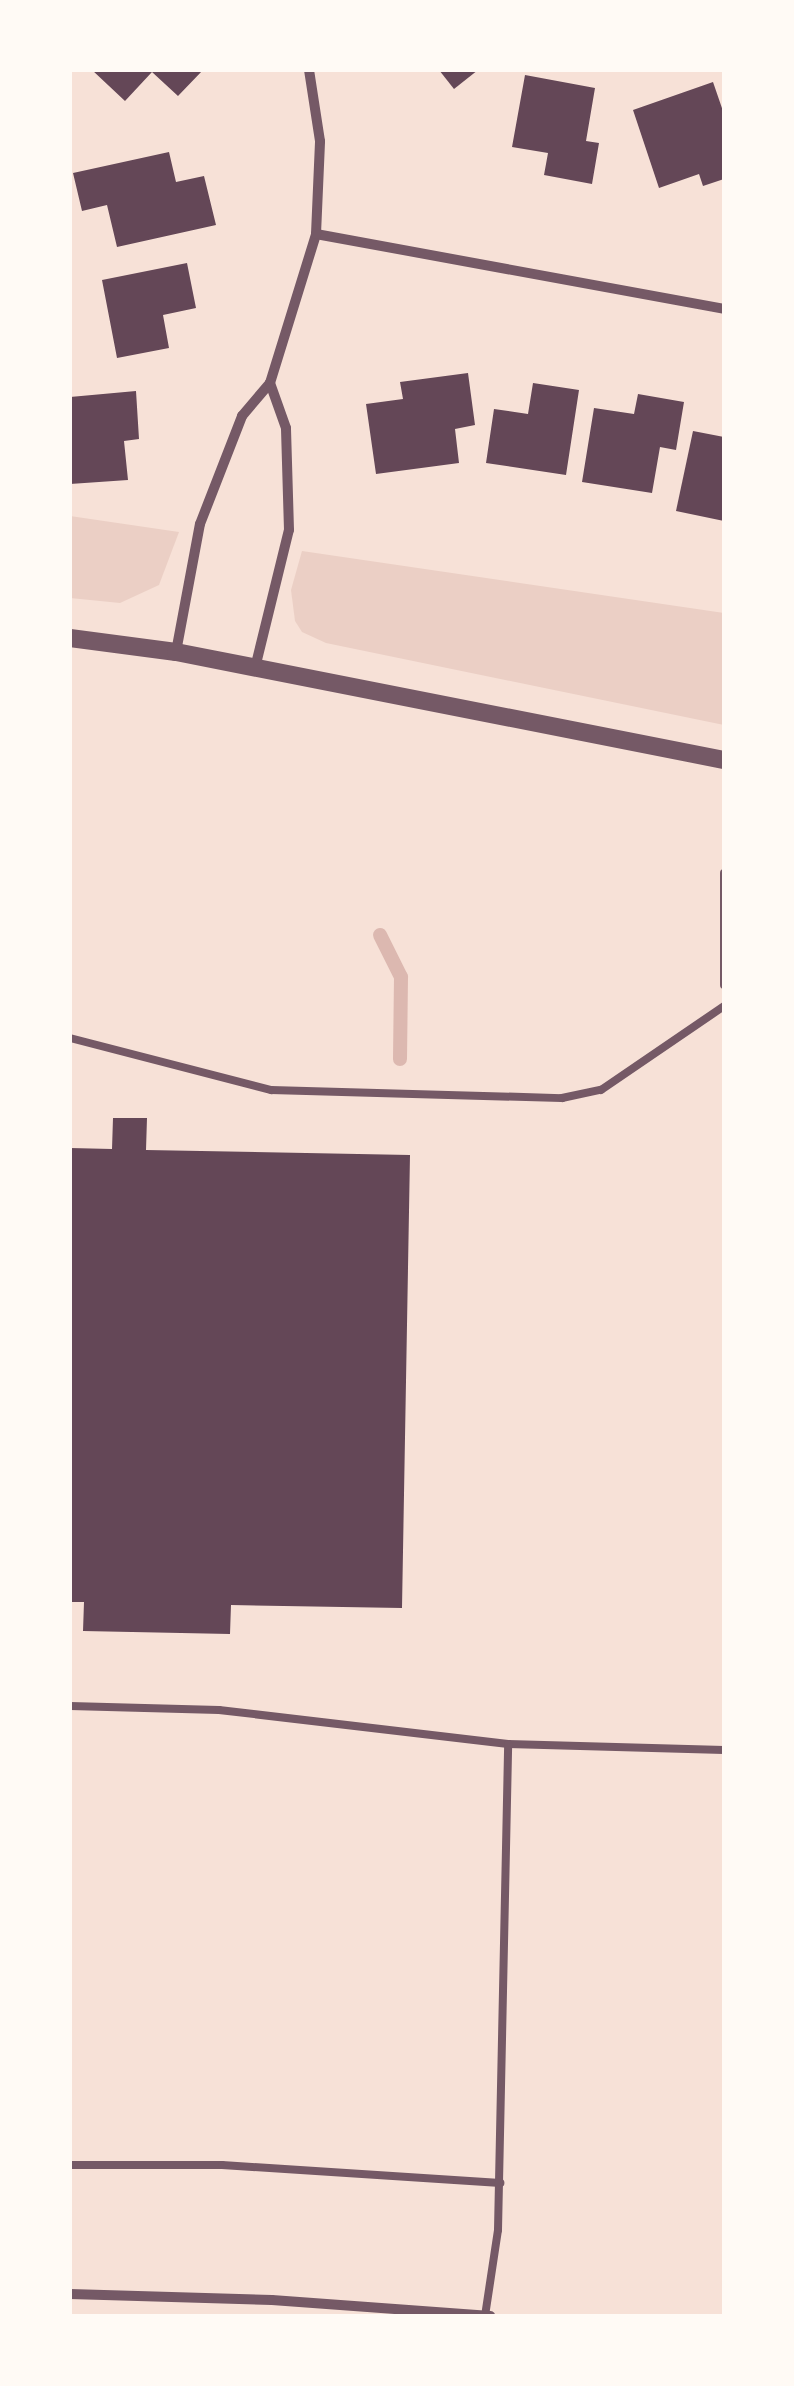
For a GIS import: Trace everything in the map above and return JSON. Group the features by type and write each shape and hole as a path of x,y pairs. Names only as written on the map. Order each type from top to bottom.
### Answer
{"street":[{"path":"176,652 200,524 242,416 270,384 316,234 320,141 310,70"},
{"path":"316,234 724,309"},
{"path":"254,668 289,530 286,428 270,384"},
{"path":"70,638 176,652 724,760"},
{"path":"70,2294 272,2300 487,2316"}],"lane":[{"path":"724,874 720,976 724,985"},
{"path":"70,1038 271,1090 562,1098 601,1090 724,1006"},
{"path":"70,1706 218,1710 508,1744 724,1750"},
{"path":"487,2316 500,2183 508,1744"},
{"path":"70,2166 222,2165 500,2183"}],"shaded area":[{"path":"70,516 179,532 159,585 120,603 70,598"},
{"path":"302,551 724,613 724,725 326,643 302,632 295,621 291,590"}],"building":[{"path":"92,70 203,70 178,96 152,72 125,101"},
{"path":"439,70 478,70 454,89"},
{"path":"525,75 595,88 586,141 599,143 592,184 544,175 548,153 512,147"},
{"path":"713,82 724,114 724,179 703,186 699,174 659,188 633,110"},
{"path":"169,152 176,182 204,176 216,225 117,247 107,205 82,211 73,173"},
{"path":"187,263 196,308 163,315 169,348 117,358 102,280"},
{"path":"468,373 475,425 455,429 459,463 376,474 366,404 403,399 400,382"},
{"path":"533,383 579,390 566,475 486,463 494,409 528,414"},
{"path":"136,391 139,439 124,441 128,480 70,484 70,397"},
{"path":"638,394 684,402 676,450 660,447 652,493 582,482 594,408 634,414"},
{"path":"693,431 724,437 724,521 676,511"},
{"path":"113,1118 147,1118 146,1150 410,1155 402,1608 231,1605 230,1634 83,1631 84,1602 70,1602 70,1148 112,1149"}],"waterway":[{"path":"380,935 401,977 400,1059"}]}
